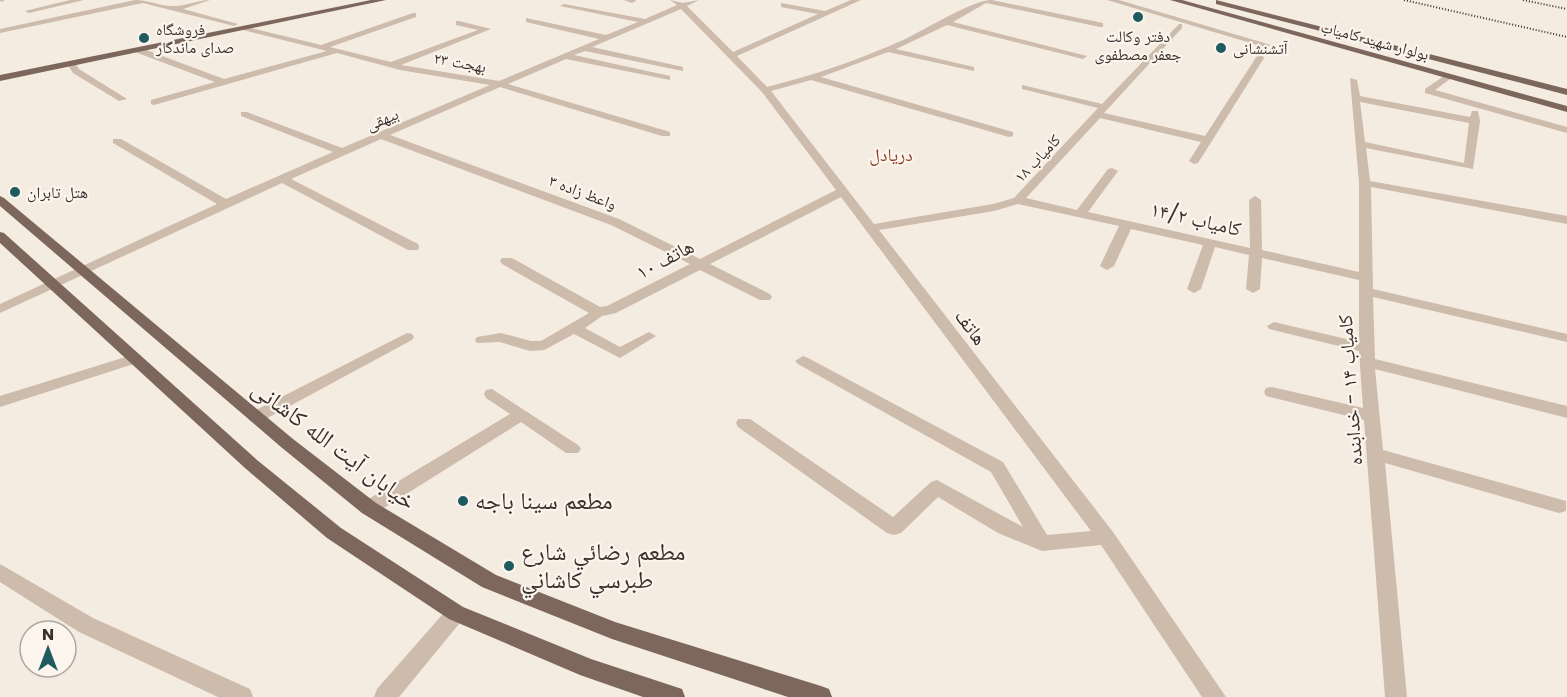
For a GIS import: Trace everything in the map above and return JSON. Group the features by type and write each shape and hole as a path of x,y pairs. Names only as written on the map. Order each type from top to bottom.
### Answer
{"main road":[{"path":"0,70 353,0"},
{"path":"0,78 382,0"},
{"name":"بولوار شهید کامیاب","path":"1174,0 1567,109"},
{"name":"بولوار شهید کامیاب","path":"1212,0 1567,92"},
{"name":"خیابان آیت الله کاشانی","path":"0,200 256,417 369,508 489,581 612,630 821,697"},
{"path":"0,236 251,464 334,534 456,613 588,668 674,697"}],"street":[{"path":"29,11 80,0"},
{"path":"174,9 206,0"},
{"name":"بیهقی","path":"0,309 224,203 646,21 677,3 695,0"},
{"path":"730,57 857,0"},
{"path":"765,90 814,78 889,50 947,23 986,0 1100,25"},
{"path":"1111,0 1267,45"},
{"path":"0,31 142,1 234,24"},
{"name":"هاتف","path":"677,3 687,9 730,57 765,90 872,228 1106,537 1215,697"},
{"path":"784,4 827,14"},
{"path":"564,6 646,21"},
{"path":"322,47 413,15"},
{"path":"529,20 606,38"},
{"path":"392,65 487,29 459,23"},
{"path":"947,23 1083,56"},
{"name":"کامیاب ۱۸","path":"872,228 994,207 1018,200 1179,26"},
{"name":"بهجت ۲۳","path":"246,28 392,65 500,84 666,134"},
{"path":"584,48 680,69"},
{"path":"138,50 223,82"},
{"path":"889,50 971,69"},
{"path":"154,102 336,51"},
{"path":"565,56 667,78"},
{"path":"1194,161 1260,58"},
{"path":"71,64 76,71 122,99"},
{"path":"1450,76 1428,91 1567,130"},
{"path":"814,78 1009,134"},
{"name":"کامیاب ۱۴ - خدابنده","path":"1353,80 1365,183 1367,355 1396,697"},
{"path":"1025,87 1207,140"},
{"path":"1356,98 1475,117 1469,167 1360,144"},
{"path":"244,114 342,152"},
{"name":"واعظ زاده ۳","path":"381,135 615,222 765,297"},
{"path":"117,141 224,203"},
{"path":"1081,213 1112,171"},
{"path":"282,178 413,248"},
{"path":"1365,183 1567,220"},
{"name":"هاتف ۱۰","path":"482,340 501,338 530,346 544,345 588,321 598,312 611,310 843,191"},
{"name":"کامیاب ۱۴/۲","path":"1018,200 1256,252 1567,338"},
{"path":"1253,289 1256,252 1255,200"},
{"path":"1107,266 1127,223"},
{"path":"1194,289 1210,242"},
{"path":"507,261 598,312"},
{"path":"1274,326 1567,412"},
{"path":"574,329 620,353 649,336"},
{"path":"256,417 407,337"},
{"path":"0,402 135,359"},
{"path":"803,361 997,467 1042,543"},
{"path":"1272,392 1372,416"},
{"path":"492,394 572,449"},
{"path":"369,508 521,415"},
{"path":"744,423 894,528 937,487 1005,528 1042,543 1106,537"},
{"path":"1375,454 1558,506"},
{"path":"0,572 87,625 242,697"},
{"path":"385,697 456,613"}],"railway":[{"path":"1404,0 1567,37"},
{"path":"1523,0 1567,9"}],"place":[{"name":"دفتر وکالت جعفر مصطفوی","path":"1138,17"},
{"name":"فروشگاه صدای ماندگار","path":"144,38"},
{"name":"آتشنشانی","path":"1221,48"},
{"name":"هتل تابران","path":"15,192"},
{"name":"مطعم سينا باجه","path":"463,501"},
{"name":"مطعم رضائي شارع طبرسي كاشاني","path":"509,566"}],"district":[{"name":"دریادل","path":"891,155"}]}
